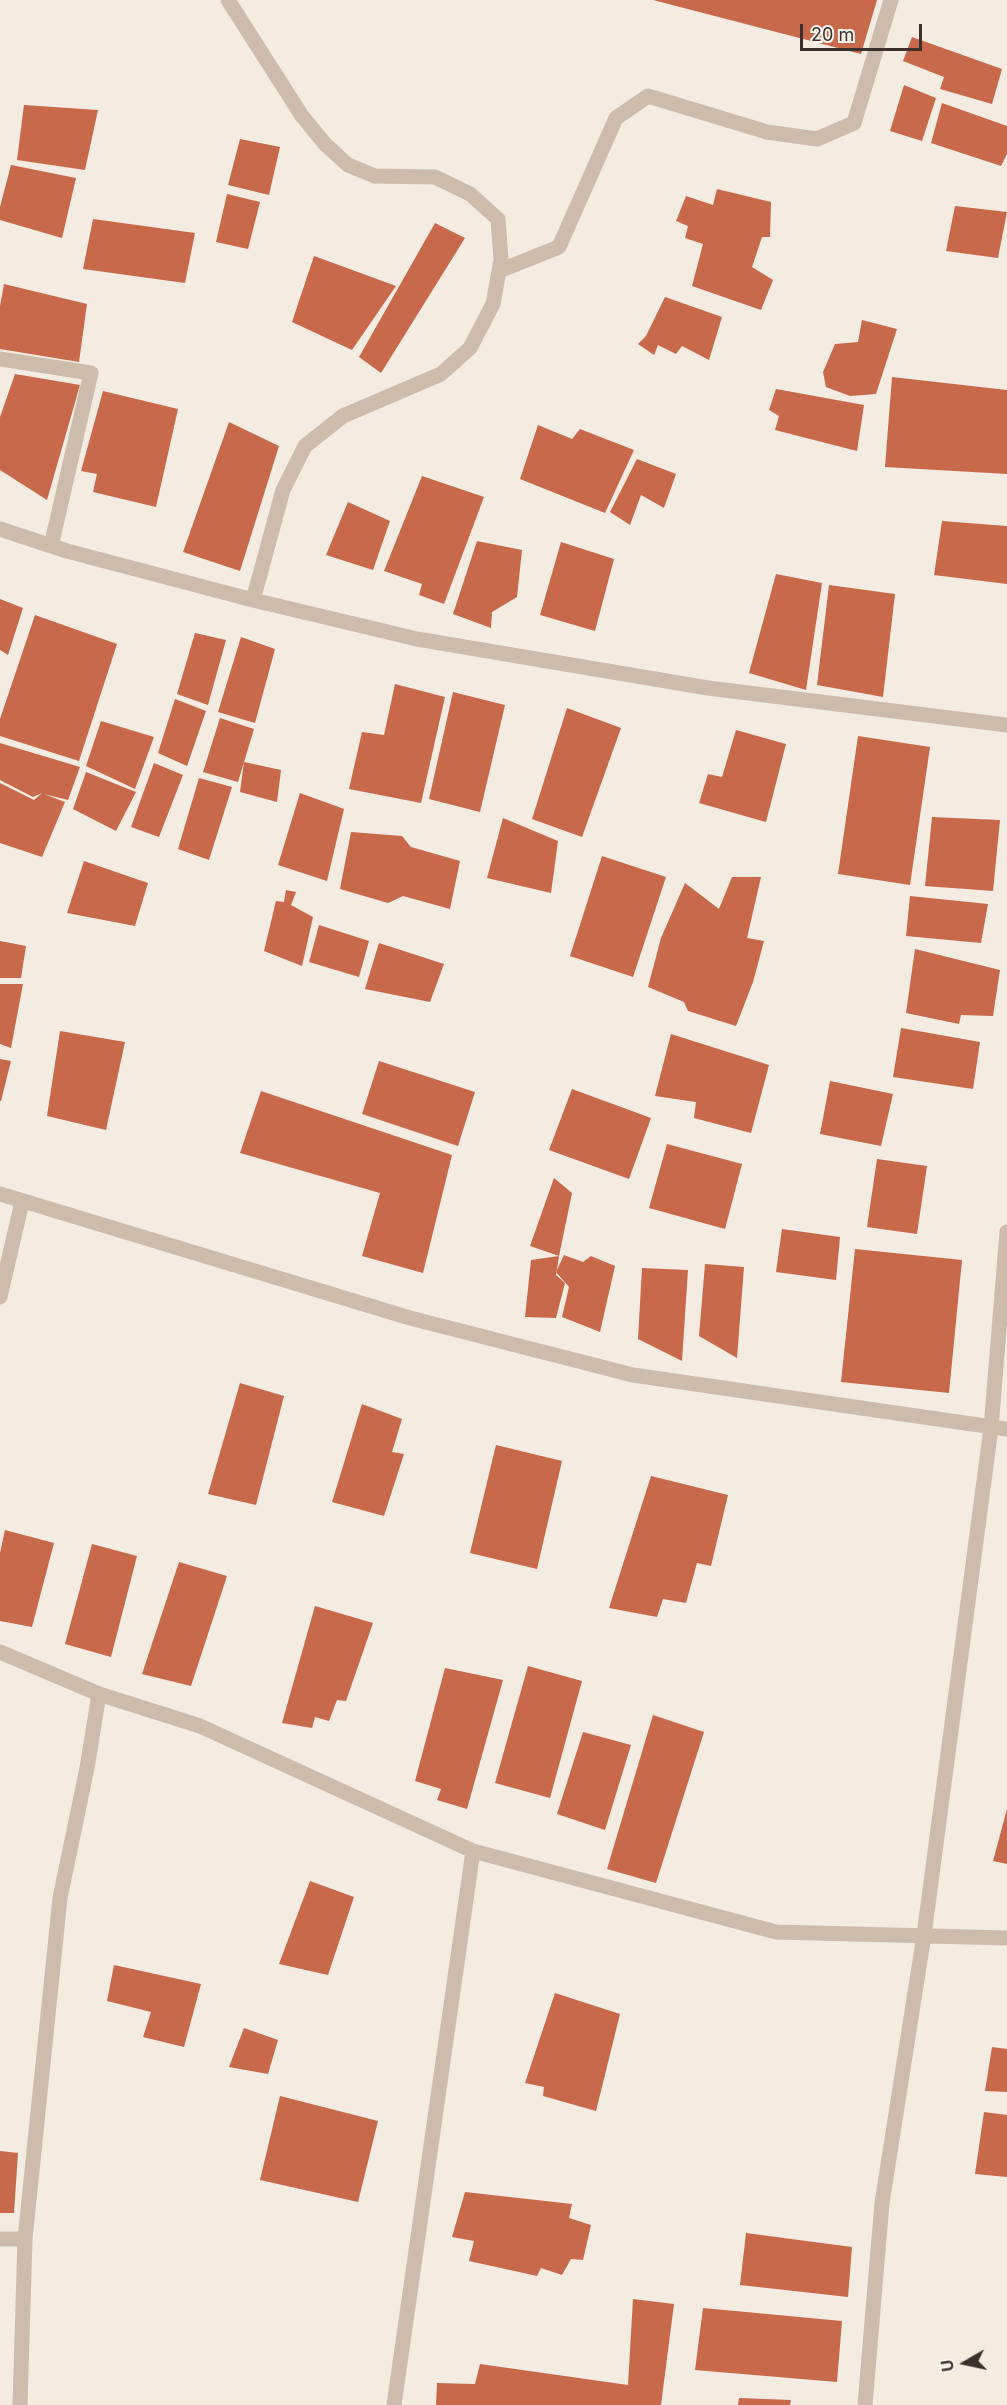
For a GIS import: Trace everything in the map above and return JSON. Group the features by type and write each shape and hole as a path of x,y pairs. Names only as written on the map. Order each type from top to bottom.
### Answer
{"street":[{"path":"228,0 302,116 325,144 348,165 375,176 435,177 470,194 498,219 499,271 493,304 470,348 441,374 343,416 305,446 283,490 253,600"},
{"path":"499,271 559,247 616,118 648,96 767,132 817,139 854,123 891,0"},
{"path":"0,359 91,373 51,546"},
{"path":"0,530 51,546 253,600 417,639 708,688 1007,725"},
{"path":"0,1194 410,1318 633,1375 1007,1429"},
{"path":"0,1297 22,1202"},
{"path":"865,2405 882,2204 924,1935 991,1428 1007,1232"},
{"path":"0,1652 99,1694 200,1726 473,1851 776,1932 1007,1938"},
{"path":"20,2405 25,2239 60,1898 87,1768 99,1694"},
{"path":"394,2405 473,1851"},
{"path":"0,2239 25,2239"}],"building":[{"path":"653,0 877,0 861,54"},
{"path":"912,37 1002,69 992,104 940,89 944,77 903,61"},
{"path":"904,85 936,98 922,141 890,131"},
{"path":"942,103 1007,126 1007,154 1001,166 931,143"},
{"path":"24,105 98,110 85,170 17,160"},
{"path":"240,139 280,147 269,195 228,185"},
{"path":"11,165 76,178 62,238 0,220 0,207"},
{"path":"717,189 771,202 770,237 762,237 752,267 773,280 761,310 692,286 703,244 685,238 688,226 676,221 686,196 713,205"},
{"path":"227,194 260,202 248,249 216,242"},
{"path":"955,206 1007,212 998,258 946,251"},
{"path":"93,219 195,233 185,283 83,269"},
{"path":"435,223 465,238 381,373 359,357"},
{"path":"314,256 396,286 352,350 292,322"},
{"path":"4,284 87,304 79,362 0,349 0,306"},
{"path":"665,297 722,317 709,360 682,346 676,354 658,345 654,355 638,344 646,336"},
{"path":"862,320 897,329 876,394 850,396 826,387 823,372 835,344 858,342"},
{"path":"15,374 80,385 47,500 0,470 0,417"},
{"path":"892,377 1007,390 1007,474 885,467"},
{"path":"776,389 864,405 857,451 775,430 779,416 769,410"},
{"path":"103,391 178,409 156,507 93,492 97,474 81,471"},
{"path":"229,422 279,446 240,571 183,552"},
{"path":"538,425 572,439 580,429 634,450 605,513 520,479"},
{"path":"637,459 676,474 664,508 641,495 630,525 610,512"},
{"path":"422,476 484,497 444,604 419,595 422,584 384,571"},
{"path":"348,502 390,521 373,570 326,555"},
{"path":"942,521 1007,526 1007,584 934,575"},
{"path":"477,541 522,550 517,597 492,612 491,628 453,614"},
{"path":"561,542 614,559 595,631 540,615"},
{"path":"776,574 822,583 806,690 749,673"},
{"path":"829,585 895,594 883,697 817,685"},
{"path":"0,599 23,608 8,655 0,650"},
{"path":"35,615 117,644 79,761 0,736 0,719"},
{"path":"195,633 226,640 208,705 177,694"},
{"path":"241,637 275,649 255,723 218,712"},
{"path":"395,684 445,697 421,803 349,789 362,732 384,735"},
{"path":"453,692 505,705 480,812 429,799"},
{"path":"175,699 206,711 187,766 158,753"},
{"path":"567,708 621,728 582,837 532,819"},
{"path":"220,718 254,729 238,782 203,772"},
{"path":"101,721 154,737 135,789 86,766"},
{"path":"736,730 786,744 766,822 699,803 708,774 722,777"},
{"path":"858,736 930,747 910,885 838,874"},
{"path":"0,743 80,767 68,800 44,794 65,802 42,857 0,843 0,783 34,800 42,793 33,797 0,780"},
{"path":"244,762 281,770 277,802 240,792"},
{"path":"154,763 183,775 159,837 131,827"},
{"path":"86,772 136,792 116,831 73,809"},
{"path":"199,778 232,787 209,860 178,849"},
{"path":"300,793 344,809 327,881 278,865"},
{"path":"932,817 1000,820 993,891 925,886"},
{"path":"503,818 558,841 551,893 487,878"},
{"path":"351,832 402,836 411,847 460,861 450,909 403,896 388,903 340,889"},
{"path":"602,856 666,877 633,977 570,956"},
{"path":"84,861 148,883 135,926 67,913"},
{"path":"732,877 761,877 747,938 764,941 753,982 736,1026 688,1011 684,1002 648,987 661,938 685,883 719,909"},
{"path":"286,890 296,892 291,905 313,917 302,966 264,951 276,901 284,902"},
{"path":"910,896 988,904 981,943 906,936"},
{"path":"319,925 369,941 359,977 309,962"},
{"path":"0,941 26,946 21,978 0,978"},
{"path":"379,943 444,964 430,1002 365,989"},
{"path":"915,949 1000,970 993,1016 961,1015 959,1024 906,1013"},
{"path":"0,984 23,984 11,1048 0,1044"},
{"path":"901,1028 980,1042 973,1089 893,1077"},
{"path":"60,1031 125,1042 106,1130 47,1116"},
{"path":"671,1034 769,1065 751,1133 694,1118 696,1102 655,1096"},
{"path":"0,1059 11,1061 1,1101 0,1101"},
{"path":"379,1061 475,1092 458,1146 362,1114"},
{"path":"830,1081 893,1094 881,1146 820,1134"},
{"path":"572,1089 651,1118 629,1179 549,1150"},
{"path":"261,1091 452,1155 423,1273 362,1256 380,1193 240,1153"},
{"path":"667,1144 742,1164 725,1229 649,1208"},
{"path":"877,1159 927,1166 917,1234 867,1227"},
{"path":"554,1178 572,1193 559,1256 530,1246"},
{"path":"782,1229 840,1237 836,1280 776,1272"},
{"path":"855,1249 962,1260 949,1393 841,1382"},
{"path":"564,1255 583,1262 591,1256 615,1266 600,1332 562,1317 569,1287 556,1272"},
{"path":"559,1256 556,1275 565,1283 556,1318 525,1317 531,1260"},
{"path":"705,1264 744,1267 737,1358 699,1336"},
{"path":"642,1268 688,1270 682,1361 638,1339"},
{"path":"240,1383 284,1396 256,1505 208,1494"},
{"path":"362,1404 402,1419 392,1452 404,1454 384,1516 332,1502"},
{"path":"496,1445 562,1461 537,1569 470,1553"},
{"path":"651,1476 728,1495 711,1566 697,1563 686,1603 663,1599 657,1617 609,1608"},
{"path":"5,1530 54,1543 32,1627 0,1621 0,1553"},
{"path":"92,1544 137,1556 111,1657 65,1644"},
{"path":"179,1562 227,1576 191,1686 142,1674"},
{"path":"315,1606 373,1623 346,1701 337,1700 329,1721 315,1717 312,1728 282,1723"},
{"path":"528,1666 582,1681 550,1798 495,1783"},
{"path":"445,1668 503,1680 467,1809 437,1800 441,1789 415,1781"},
{"path":"653,1715 704,1732 656,1883 607,1869"},
{"path":"583,1732 631,1745 605,1830 557,1814"},
{"path":"1007,1809 1007,1864 993,1861"},
{"path":"310,1881 354,1897 328,1975 279,1964"},
{"path":"114,1965 201,1984 184,2047 143,2037 151,2012 107,2001"},
{"path":"555,1993 620,2014 596,2111 543,2096 544,2087 525,2083"},
{"path":"244,2028 278,2040 268,2074 229,2067"},
{"path":"992,2047 1007,2049 1007,2092 985,2091"},
{"path":"280,2096 378,2121 358,2202 260,2180"},
{"path":"984,2112 1007,2115 1007,2177 975,2174"},
{"path":"0,2151 18,2153 14,2213 0,2213"},
{"path":"465,2192 572,2204 569,2218 591,2225 583,2260 571,2259 562,2275 541,2268 537,2276 469,2261 474,2241 452,2237"},
{"path":"746,2233 852,2247 848,2297 740,2285"},
{"path":"633,2299 674,2304 661,2405 436,2405 437,2383 475,2384 480,2364 628,2385"},
{"path":"703,2308 842,2321 837,2382 695,2370"},
{"path":"739,2398 791,2400 790,2405 738,2405"}]}
